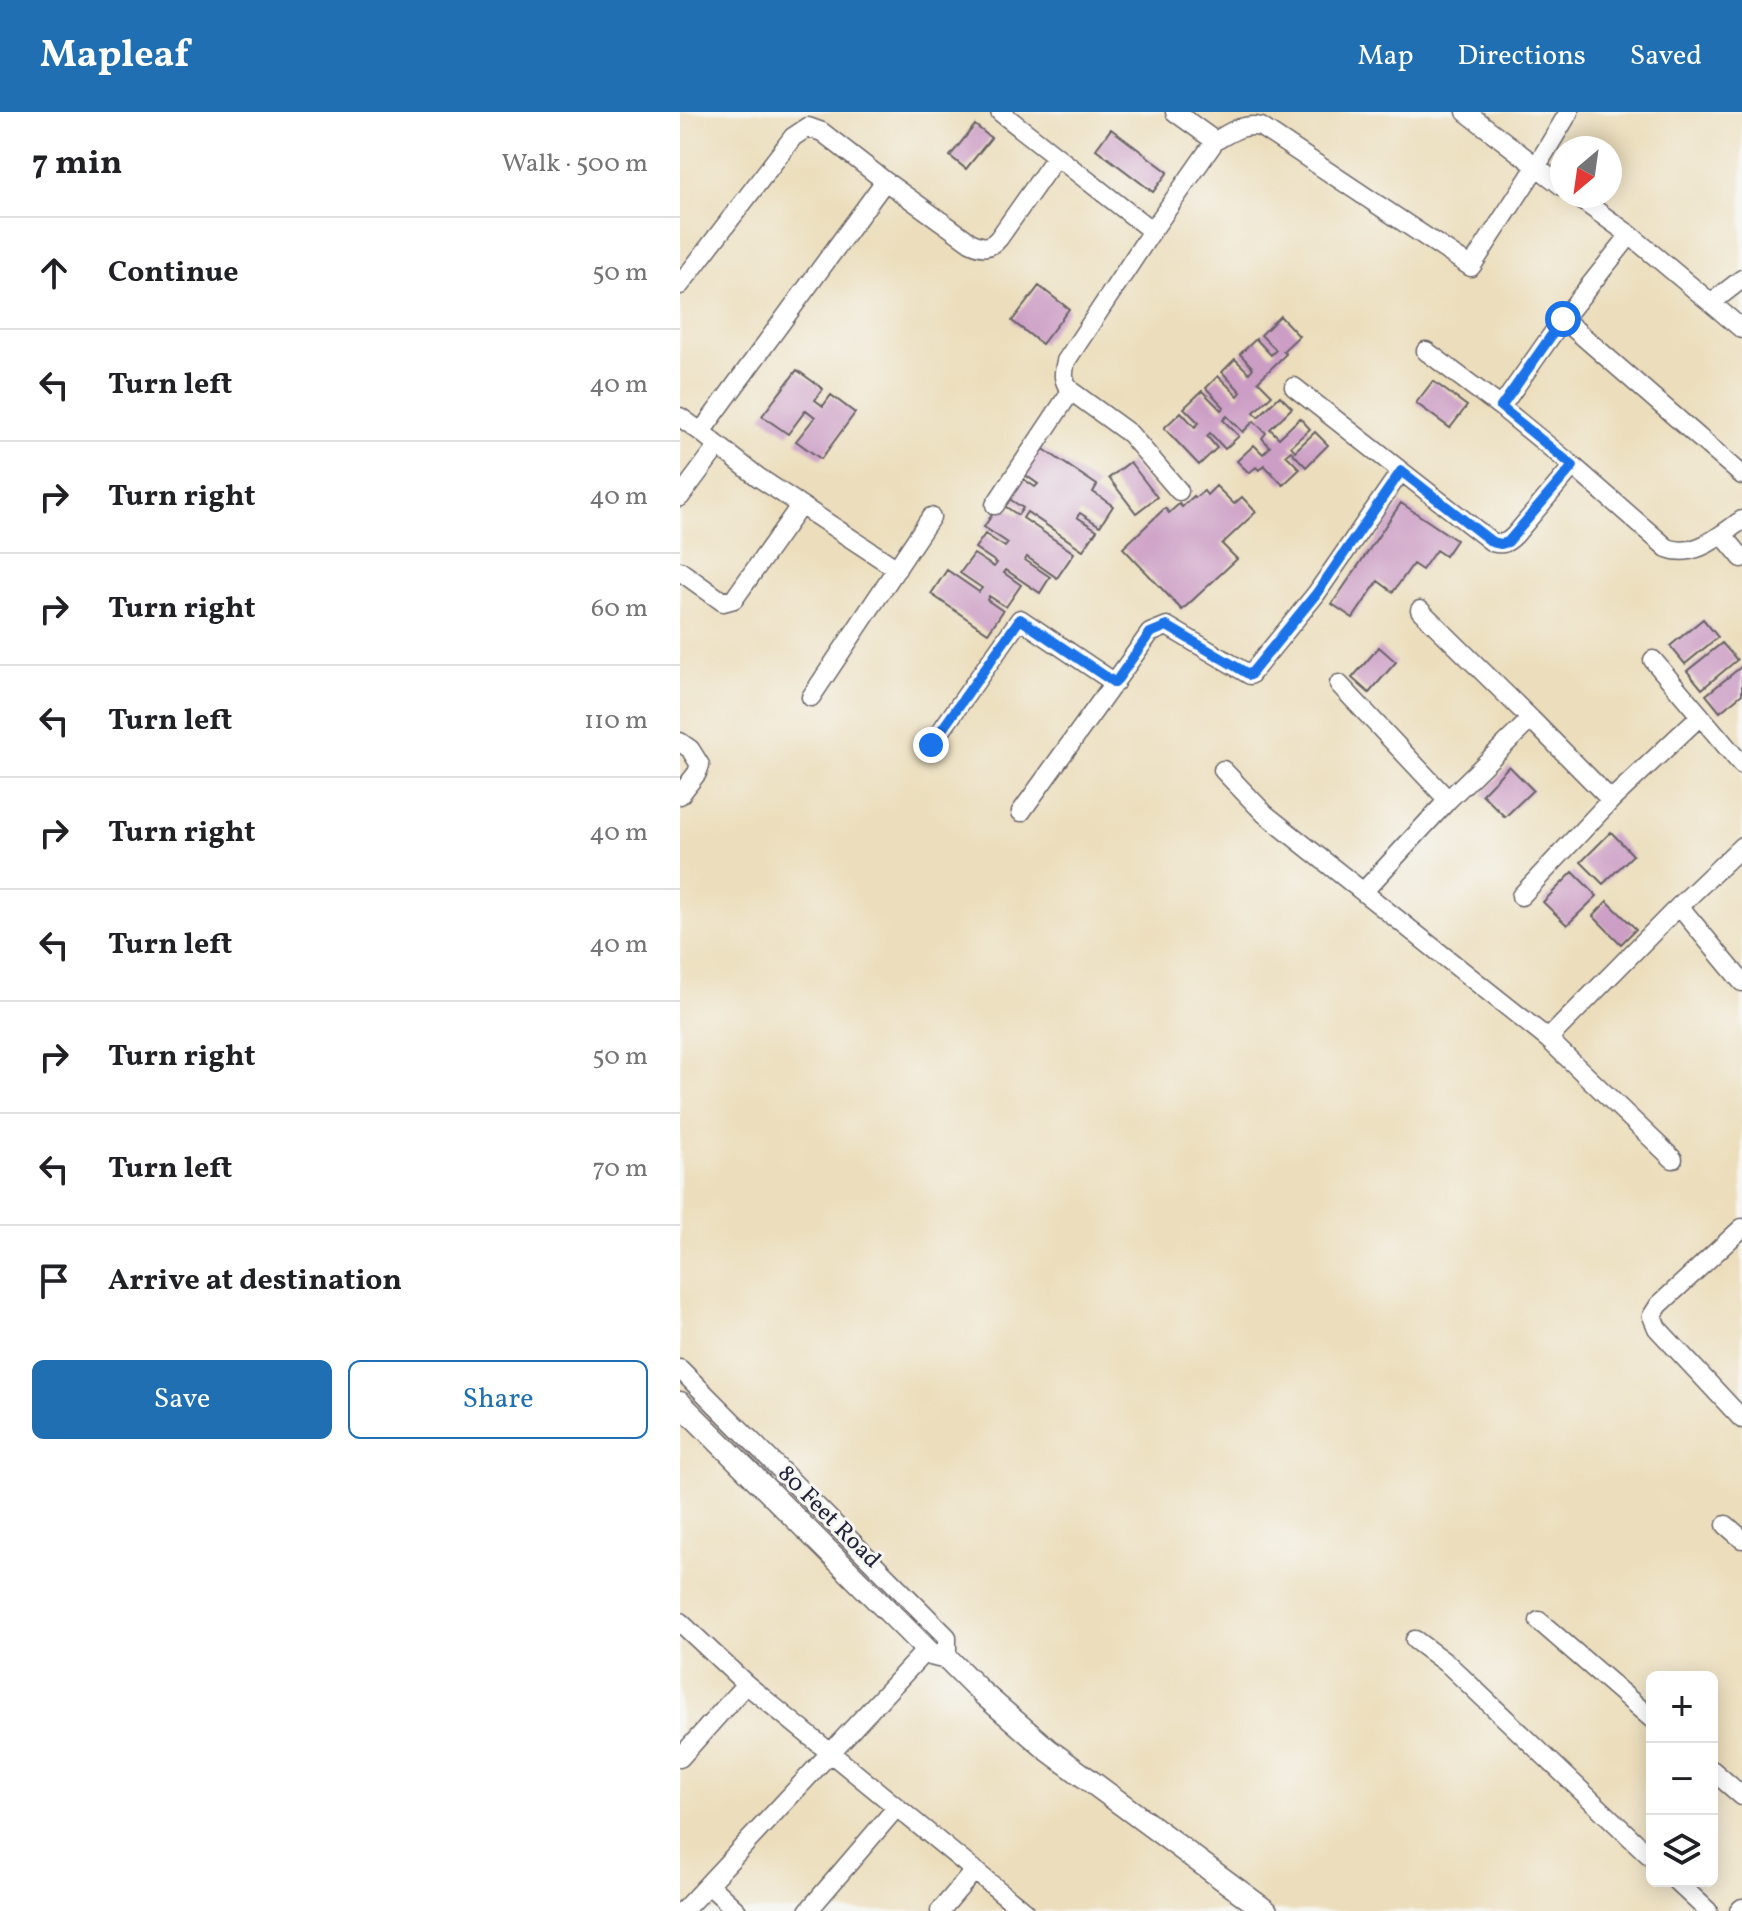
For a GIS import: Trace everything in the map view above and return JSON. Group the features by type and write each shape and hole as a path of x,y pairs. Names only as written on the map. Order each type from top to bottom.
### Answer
{"street":[{"path":"1000,112 1152,231"},
{"path":"1175,112 1215,141"},
{"path":"1466,112 1550,177"},
{"path":"1179,491 1130,434 1063,382 1066,361 1215,141 1236,128 1250,125 1261,127 1471,267 1569,112"},
{"path":"680,285 793,137 808,127 822,132 970,242 987,247 999,238 1056,157"},
{"path":"701,432 885,181"},
{"path":"1593,208 1630,235 1742,329"},
{"path":"1501,407 1563,319 1630,235"},
{"path":"1711,303 1742,279"},
{"path":"1563,319 1742,475"},
{"path":"1426,351 1501,407 1667,548 1679,553 1692,552 1742,520"},
{"path":"1294,387 1492,542 1508,542 1573,466"},
{"path":"995,505 1071,391"},
{"path":"680,417 800,506 897,569"},
{"path":"680,497 718,446"},
{"path":"1021,812 1150,633 1167,626 1250,675 1316,594 1401,471"},
{"path":"680,571 723,602 734,599 800,506"},
{"path":"811,697 931,517"},
{"path":"1722,534 1742,558"},
{"path":"1420,610 1611,800"},
{"path":"931,745 1020,619 1115,683"},
{"path":"1653,660 1742,765"},
{"path":"1339,684 1448,800"},
{"path":"1521,896 1611,800 1700,716"},
{"path":"1363,892 1448,800 1531,719"},
{"path":"680,742 690,749 700,765 680,795"},
{"path":"1223,770 1265,814 1548,1039 1673,1159"},
{"path":"1548,1039 1742,846"},
{"path":"1679,906 1742,982"},
{"path":"1742,1228 1659,1305 1652,1316 1657,1328 1742,1419"},
{"path":"680,1369 947,1637 937,1653 830,1753 683,1911"},
{"name":"80 Feet Road","path":"680,1403 981,1692 1047,1749 1266,1911"},
{"path":"1726,1525 1742,1539"},
{"path":"1539,1621 1646,1714"},
{"path":"680,1622 746,1684 1024,1911"},
{"path":"1415,1640 1450,1666 1646,1852"},
{"path":"680,1758 746,1684"},
{"path":"1718,1775 1742,1796"},
{"path":"808,1911 896,1808"},
{"path":"940,1911 974,1871"},
{"path":"708,1884 737,1911"},
{"path":"1682,1887 1708,1911"}],"building":[{"path":"975,125 991,138 966,169 950,156"},
{"path":"1111,129 1168,172 1153,192 1096,149"},
{"path":"1039,286 1069,309 1042,344 1012,321"},
{"path":"1280,316 1299,336 1283,351 1286,354 1258,381 1272,395 1254,412 1258,417 1280,396 1292,408 1270,429 1279,438 1300,418 1310,429 1291,446 1295,451 1315,432 1328,445 1306,467 1291,451 1286,455 1300,469 1283,485 1264,465 1249,473 1237,461 1254,445 1263,454 1270,447 1262,438 1266,433 1254,421 1243,432 1227,416 1223,420 1239,436 1225,449 1210,433 1207,436 1217,448 1199,465 1164,428 1181,412 1195,427 1199,423 1184,408 1202,391 1221,410 1224,407 1206,388 1218,376 1238,396 1241,392 1222,372 1235,359 1249,373 1253,368 1240,354 1256,339 1271,355 1276,350 1261,335"},
{"path":"797,370 823,389 815,400 823,406 831,395 855,413 821,459 796,441 815,417 806,410 788,434 762,416"},
{"path":"1433,381 1467,406 1450,428 1416,403"},
{"path":"1039,446 1097,485 1093,492 1113,506 1100,526 1080,513 1077,517 1097,530 1083,550 1027,512 1023,518 1074,553 1057,578 1027,557 1025,560 1050,577 1040,593 1006,570 1004,573 1021,585 1006,607 989,596 987,600 1003,611 988,633 931,594 947,570 979,592 982,588 960,573 974,554 994,567 997,563 975,548 985,534 1005,547 1008,543 984,527 1000,503 1018,515 1023,508 1005,496 1019,476 1035,487 1038,484 1021,472"},
{"path":"1130,462 1157,497 1136,513 1109,478"},
{"path":"1216,486 1234,504 1242,497 1256,512 1222,544 1237,559 1182,610 1123,548 1165,508 1169,513 1204,491 1207,495"},
{"path":"1401,503 1456,540 1445,556 1436,550 1422,570 1413,564 1393,592 1378,581 1353,618 1332,604"},
{"path":"1703,619 1718,637 1685,664 1670,646"},
{"path":"1722,643 1737,660 1702,689 1687,671"},
{"path":"1379,647 1396,662 1369,693 1352,678"},
{"path":"1742,666 1742,694 1720,712 1706,695"},
{"path":"1509,766 1533,790 1505,817 1482,794"},
{"path":"1611,832 1633,855 1603,884 1581,862"},
{"path":"1573,872 1597,896 1567,925 1543,902"},
{"path":"1607,901 1636,929 1621,944 1593,916"}],"route":[{"path":"931,745 1020,619 1115,683 1150,633 1167,626 1250,675 1316,594 1401,471 1492,542 1508,542 1573,466 1501,407 1563,319"}]}
